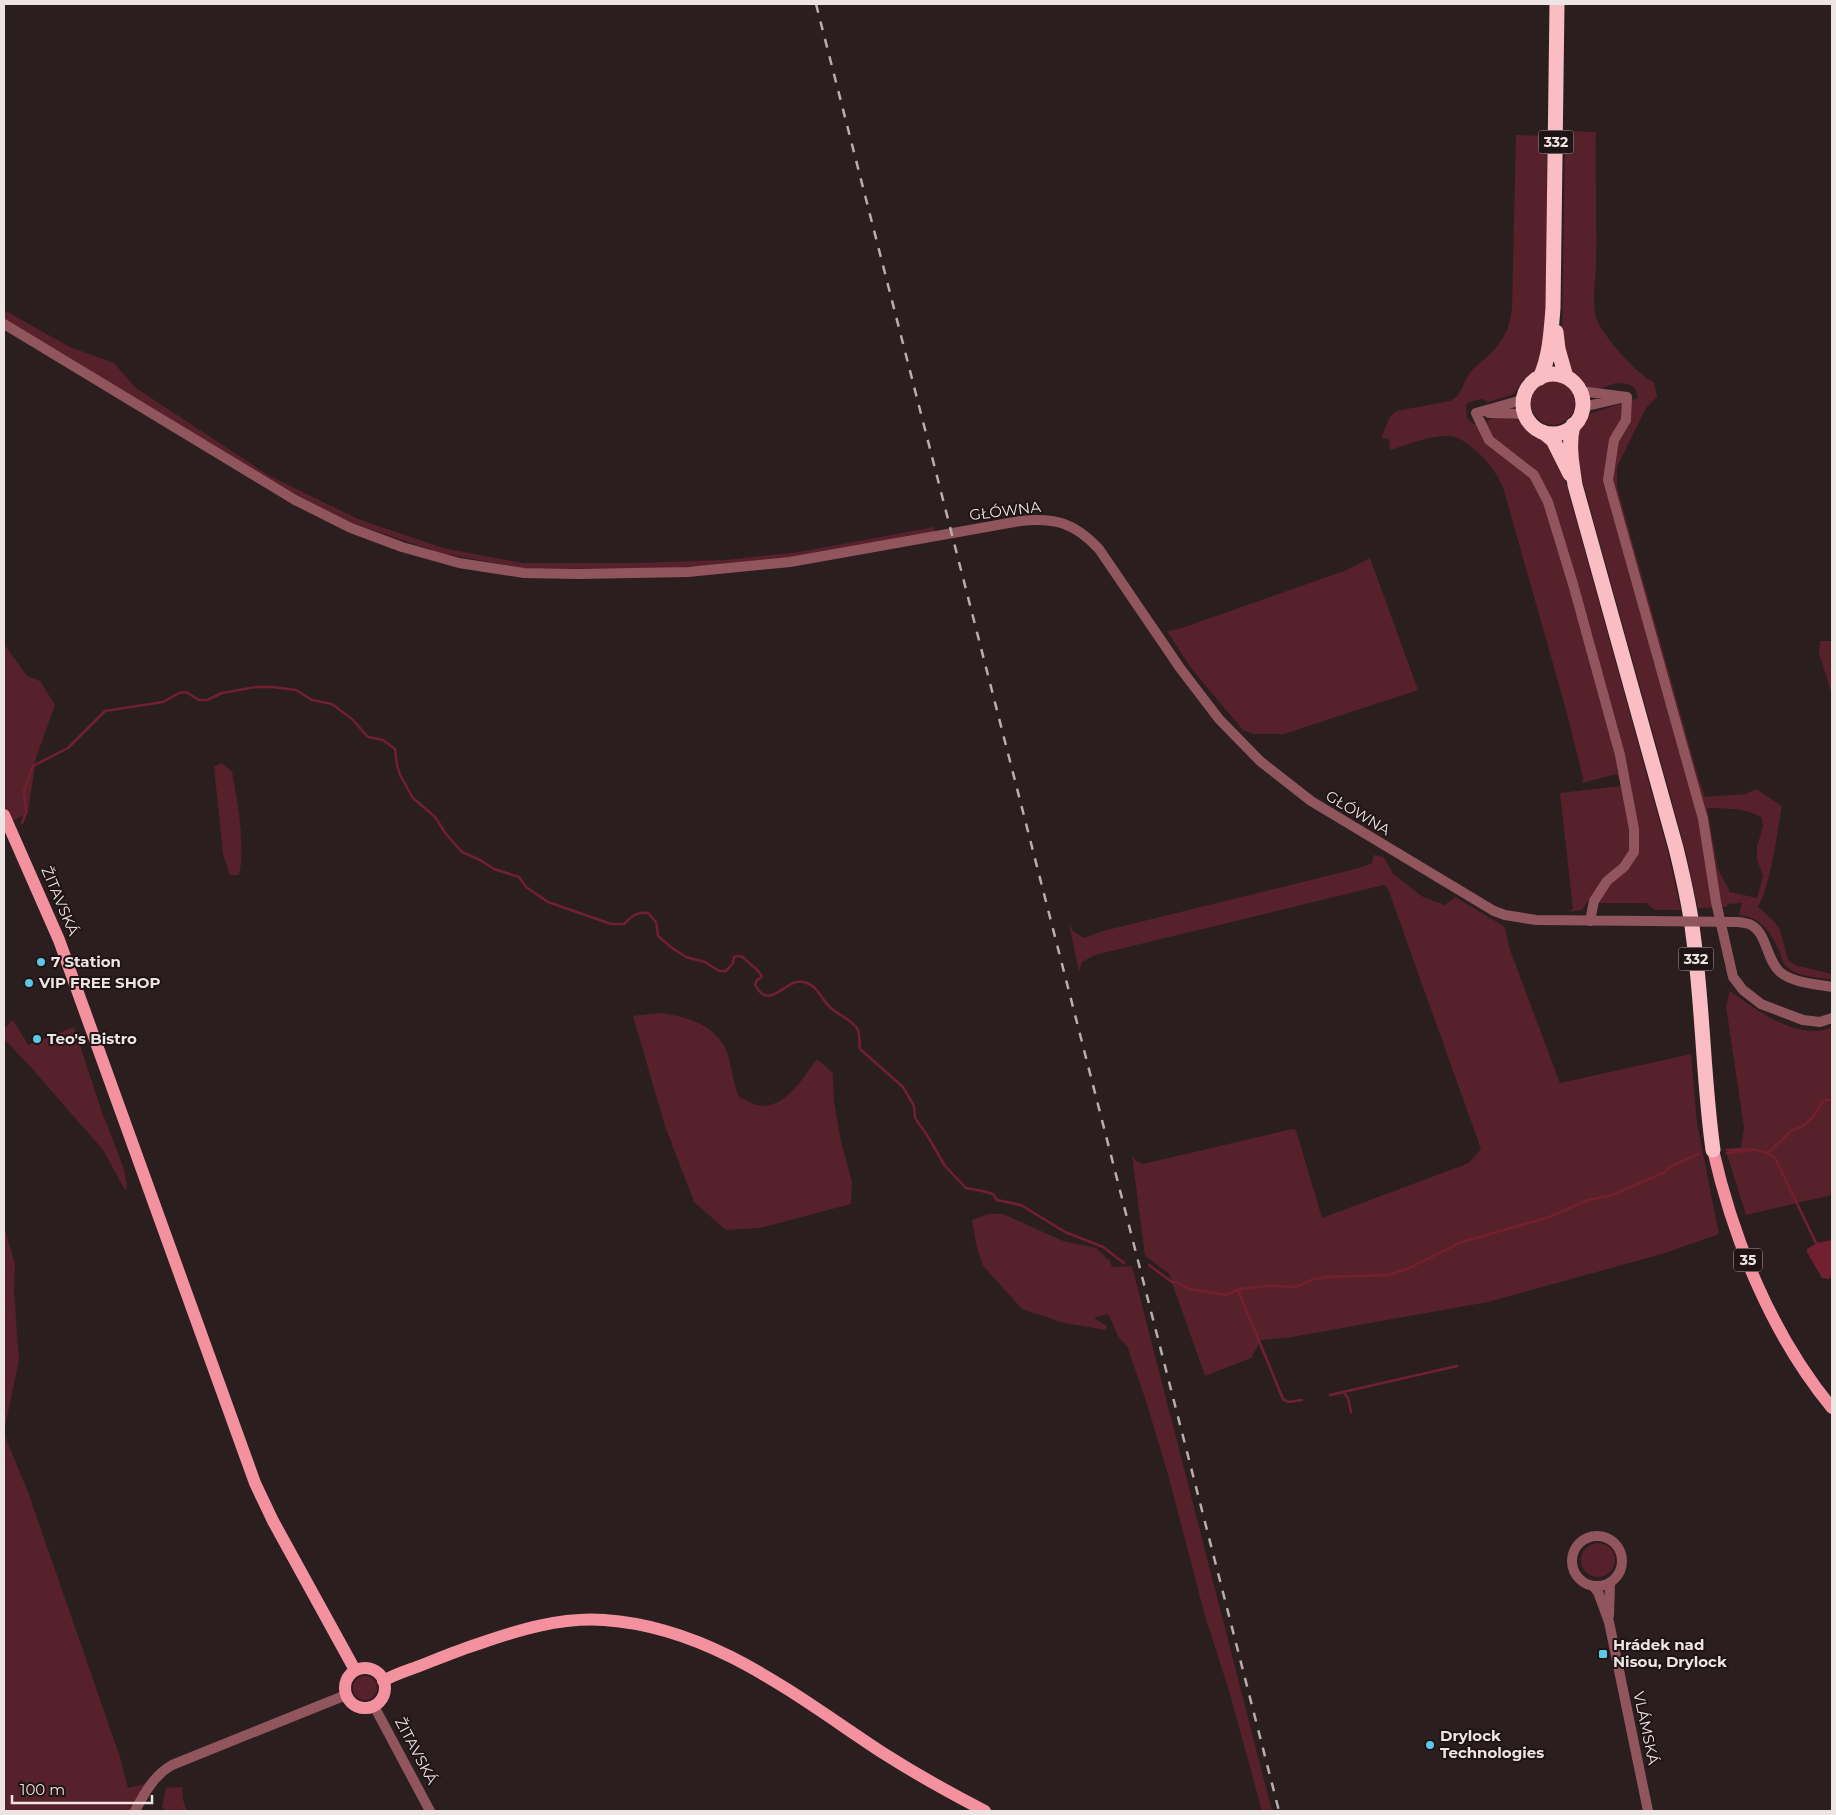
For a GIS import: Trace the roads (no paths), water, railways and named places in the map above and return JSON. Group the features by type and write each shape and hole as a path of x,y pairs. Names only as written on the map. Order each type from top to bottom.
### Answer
{"highway":[{"name":"332","path":"1524,398 1528,388 1540,378 1545,365 1549,349 1553,308 1557,4"},
{"name":"332","path":"1553,308 1558,349 1566,377 1580,391"},
{"path":"1540,378 1553,374 1566,377"},
{"path":"1580,391 1583,407"},
{"path":"1524,398 1525,414"},
{"name":"332","path":"1583,407 1580,416 1573,425 1571,435 1575,485 1686,888 1695,951 1713,1150"},
{"name":"332","path":"1525,414 1529,421 1553,440 1575,485"},
{"path":"1543,432 1560,433 1573,425"}],"main road":[{"name":"ŽITAVSKÁ","path":"6,819 52,924 78,993 255,1483 273,1520 355,1670"},
{"name":"35","path":"1713,1150 1721,1183 1741,1244 1754,1275 1780,1330 1800,1364 1832,1408"},
{"path":"383,1681 465,1648 512,1632 542,1625 602,1620 652,1627 716,1648 751,1666 884,1753 943,1789 985,1811"},
{"path":"363,1668 372,1669 379,1674 383,1681 383,1695 374,1706 363,1708 357,1706 352,1704 346,1695 346,1681 355,1670 363,1668"}],"street":[{"name":"GŁÓWNA","path":"4,324 294,500 352,528 402,547 460,563 524,573 688,572 790,562 1041,519 1062,523 1086,535 1099,549 1180,668 1219,719 1260,761 1310,801 1494,911 1522,919 1737,922 1750,924 1760,934 1780,972 1797,980 1832,987"},
{"path":"1580,391 1627,397"},
{"path":"1583,407 1627,397"},
{"path":"1627,397 1626,420 1614,440 1608,480 1703,819 1716,902 1733,976 1743,990 1761,1004 1789,1016 1820,1022 1832,1018"},
{"path":"1476,413 1524,398"},
{"path":"1476,413 1525,414"},
{"path":"1476,413 1489,440 1534,475 1548,502 1573,584 1620,755 1634,829 1634,852 1624,867 1607,881 1594,901 1590,921"},
{"path":"1593,1586 1602,1586 1610,1583 1623,1564 1620,1548 1607,1537 1591,1536 1578,1545 1574,1552 1572,1564 1576,1575 1593,1586 1598,1592 1609,1622"},
{"path":"1609,1622 1610,1583"},
{"name":"VLÁMSKÁ","path":"1609,1622 1648,1811"},
{"path":"135,1811 156,1777 172,1765 346,1695"},
{"name":"ŽITAVSKÁ","path":"374,1706 430,1811"}],"waterway":[{"path":"22,823 26,813 24,791 33,766 68,748 105,711 163,702 179,693 186,692 199,700 207,700 222,693 256,687 296,690 312,700 332,704 352,719 368,737 383,740 395,749 400,775 413,798 435,817 446,834 462,852 494,869 519,877 526,887 548,902 611,924 624,924 635,915 648,913 656,922 658,936 672,948 686,957 705,962 719,971 726,971 733,963 734,957 743,957 761,974 762,977 757,980 755,985 761,993 767,996 773,995 797,982 809,984 831,1008 856,1026 859,1032 860,1049 903,1087 914,1106 915,1118 945,1166 966,1188 993,1194 997,1200 1021,1205 1065,1232 1103,1247 1124,1263"},
{"path":"1727,1150 1752,1149 1768,1153 1791,1131 1803,1126 1813,1117 1822,1103 1832,1100"},
{"path":"1727,1153 1751,1150"},
{"path":"1768,1153 1775,1158 1816,1243"},
{"path":"1149,1265 1172,1282 1176,1282 1189,1289 1226,1295 1240,1289 1269,1286 1296,1287 1311,1280 1326,1277 1388,1275 1407,1269 1462,1242 1549,1217 1588,1200 1613,1195 1665,1172 1670,1167 1698,1154"},
{"path":"1238,1290 1283,1399 1288,1402 1302,1400"},
{"path":"1330,1395 1457,1366"},
{"path":"1344,1393 1348,1398 1351,1412"}],"railway":[{"path":"816,4 1279,1811"}],"place":[{"name":"7 Station","path":"41,962"},
{"name":"VIP FREE SHOP","path":"29,983"},
{"name":"Teo's Bistro","path":"37,1039"},
{"name":"Hrádek nad Nisou, Drylock","path":"1603,1654"},
{"name":"Drylock Technologies","path":"1430,1745"}]}
